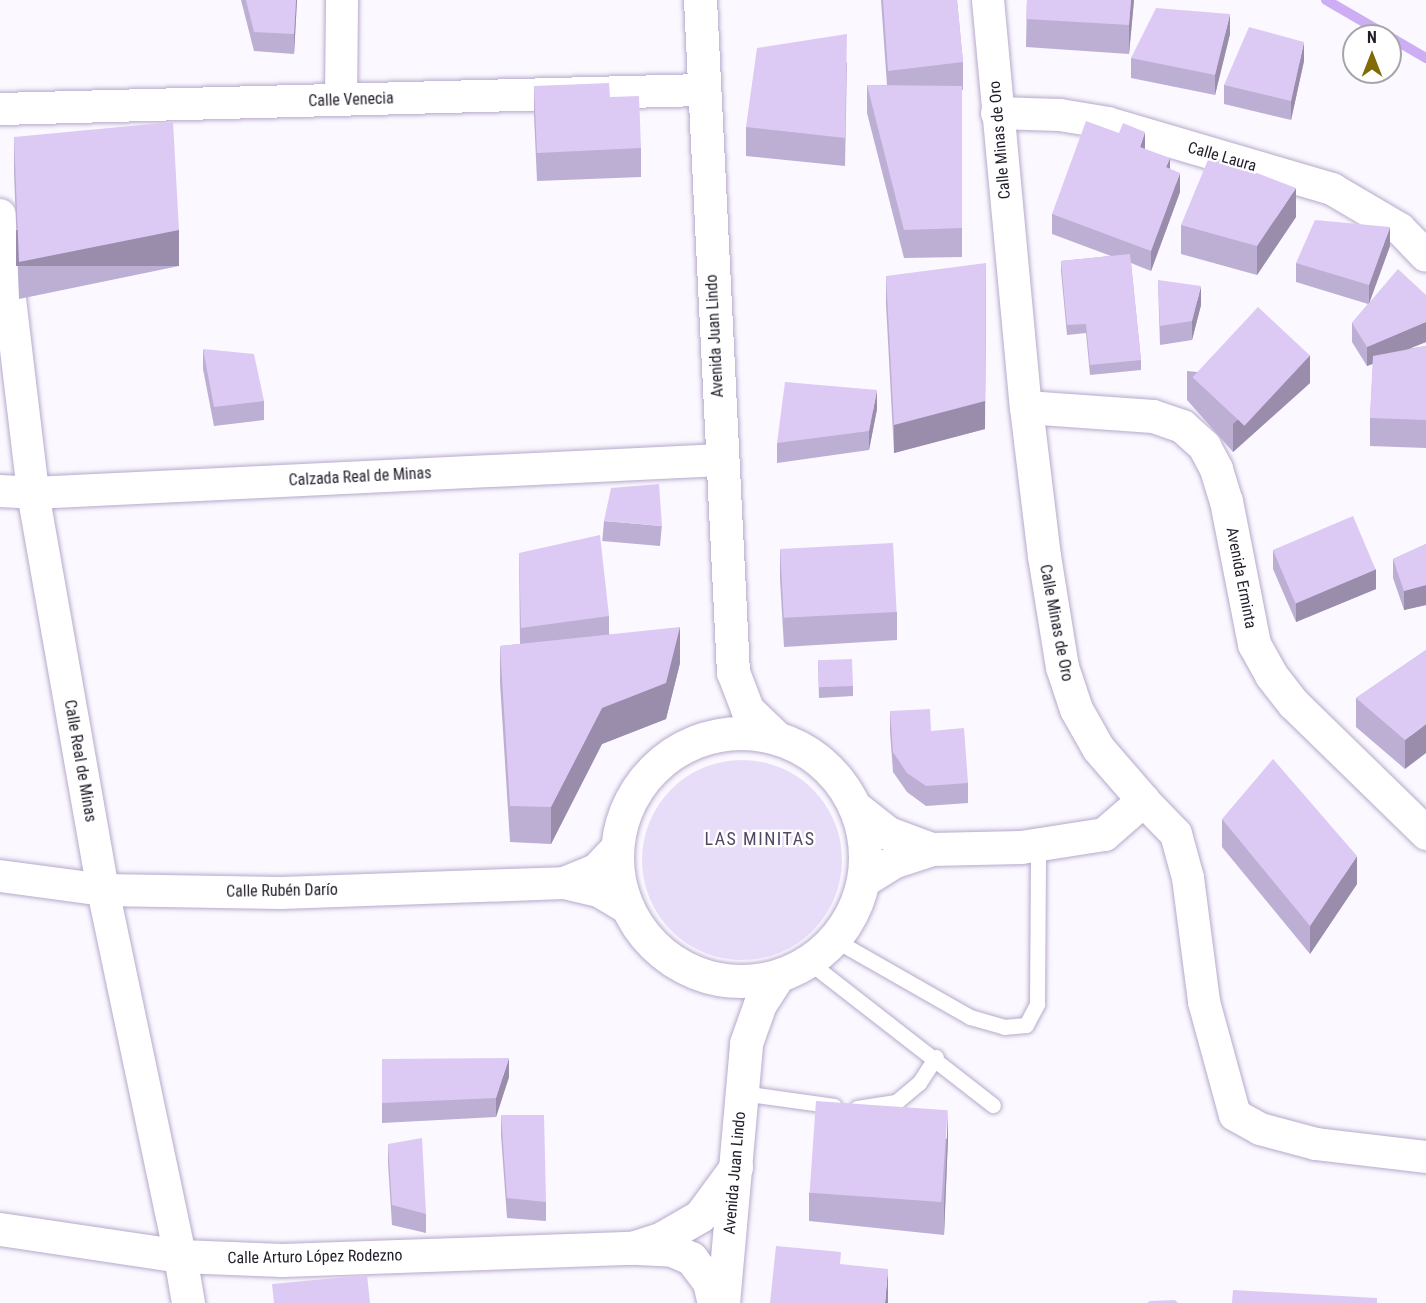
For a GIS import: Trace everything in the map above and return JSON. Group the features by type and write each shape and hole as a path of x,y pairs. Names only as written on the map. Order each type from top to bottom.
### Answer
{"street":[{"path":"341,100 342,0"},
{"name":"Avenida Juan Lindo","path":"700,0 733,672 747,709 777,738"},
{"name":"Calle Minas de Oro","path":"988,0 1026,407 1044,556 1062,667 1076,709 1098,748 1176,834 1188,879 1204,1002 1235,1115 1260,1129 1316,1144 1426,1157"},
{"name":"Calle Venecia","path":"0,109 703,90"},
{"name":"Calle Laura","path":"997,113 1060,115 1108,123 1332,189 1391,223 1426,256"},
{"name":"Calle Real de Minas","path":"0,215 33,493 103,890 188,1303"},
{"name":"Avenida Erminta","path":"1026,407 1153,416 1182,426 1204,446 1216,469 1226,501 1254,644 1271,675 1294,704 1426,833"},
{"name":"Calzada Real de Minas","path":"0,491 33,493 721,460"},
{"name":"Avenida Juan Lindo","path":"694,742 722,709 733,672"},
{"path":"855,807 866,843 864,880 853,912 834,940 809,962 778,976 746,981 713,978 686,969 662,954 642,933 627,908 618,879 616,849 624,814 640,785 664,759 694,742 735,734 777,738 824,764 855,807 888,833 931,849"},
{"path":"864,880 895,861 931,849 1038,844 1104,834 1143,800"},
{"name":"Calle Rubén Darío","path":"564,883 596,870 616,849"},
{"name":"Calle Rubén Darío","path":"0,876 103,890 281,892 564,883 599,891 627,908"},
{"name":"Avenida Juan Lindo","path":"723,1303 746,1043 760,1004 778,976"},
{"name":"Avenida Juan Lindo","path":"713,978 735,1009 746,1043"},
{"name":"Calle Arturo López Rodezno","path":"632,1248 662,1238 700,1216 736,1167"},
{"name":"Calle Arturo López Rodezno","path":"0,1229 180,1256 282,1260 632,1248 672,1250 691,1258 708,1282 714,1303"}],"lane":[{"path":"834,940 970,1017 1004,1028 1026,1024 1037,1004 1038,844"},
{"path":"809,962 936,1057 993,1105"},
{"path":"742,1093 850,1109 896,1102 919,1083 936,1057"}],"shaded area":[{"path":"742,760 761,762 789,772 819,797 834,822 840,841 842,860 840,879 830,907 805,937 780,952 761,958 742,960 723,958 695,948 665,923 650,898 644,879 642,860 644,841 654,813 679,783 704,768 723,762"}],"building":[{"path":"246,0 296,0 294,34 254,32"},
{"path":"883,0 957,0 963,62 888,71"},
{"path":"1027,0 1131,0 1129,25 1026,19"},
{"path":"1156,8 1230,14 1215,75 1131,58"},
{"path":"1249,27 1304,42 1291,101 1224,85"},
{"path":"847,34 845,138 746,127 757,48"},
{"path":"609,83 610,97 639,96 641,148 537,153 534,86"},
{"path":"867,85 962,86 962,228 904,230"},
{"path":"1086,121 1119,133 1123,123 1145,132 1140,147 1170,158 1166,167 1180,173 1151,251 1052,214"},
{"path":"173,122 179,230 19,262 14,137"},
{"path":"1210,155 1296,188 1257,246 1181,225"},
{"path":"1315,220 1390,227 1369,285 1296,263"},
{"path":"1130,254 1141,360 1090,365 1086,324 1067,325 1061,261"},
{"path":"986,263 985,401 894,425 886,276"},
{"path":"1398,269 1426,295 1426,322 1367,347 1352,323"},
{"path":"1158,280 1201,286 1192,321 1160,326"},
{"path":"1258,307 1310,355 1244,426 1193,377"},
{"path":"1426,346 1426,420 1370,418 1373,356"},
{"path":"203,349 254,354 264,401 214,407"},
{"path":"785,382 877,390 869,431 777,443"},
{"path":"659,484 662,526 604,521 611,488"},
{"path":"1353,516 1376,569 1296,603 1273,550"},
{"path":"600,535 609,616 521,628 519,553"},
{"path":"893,543 897,612 784,618 780,549"},
{"path":"1426,544 1426,585 1404,591 1393,559"},
{"path":"680,627 666,683 602,708 551,807 510,806 500,646"},
{"path":"1426,650 1426,724 1405,740 1356,698"},
{"path":"852,659 853,686 819,687 818,660"},
{"path":"930,709 931,731 964,728 968,783 926,786 907,773 893,752 890,711"},
{"path":"1273,759 1357,856 1310,926 1222,819"},
{"path":"509,1058 496,1098 382,1103 382,1059"},
{"path":"816,1101 948,1110 941,1202 810,1193"},
{"path":"501,1115 544,1115 546,1202 507,1198"},
{"path":"422,1138 426,1214 392,1205 388,1144"},
{"path":"776,1246 841,1252 840,1264 888,1269 885,1303 770,1303"},
{"path":"367,1275 370,1303 274,1303 272,1284"},
{"path":"1233,1290 1377,1298 1377,1303 1232,1303"},
{"path":"1175,1300 1178,1303 1147,1303 1150,1301"}],"waterway":[{"path":"1326,0 1367,24"},
{"path":"1402,44 1426,58"}],"district":[{"name":"LAS MINITAS","path":"760,839"}]}
